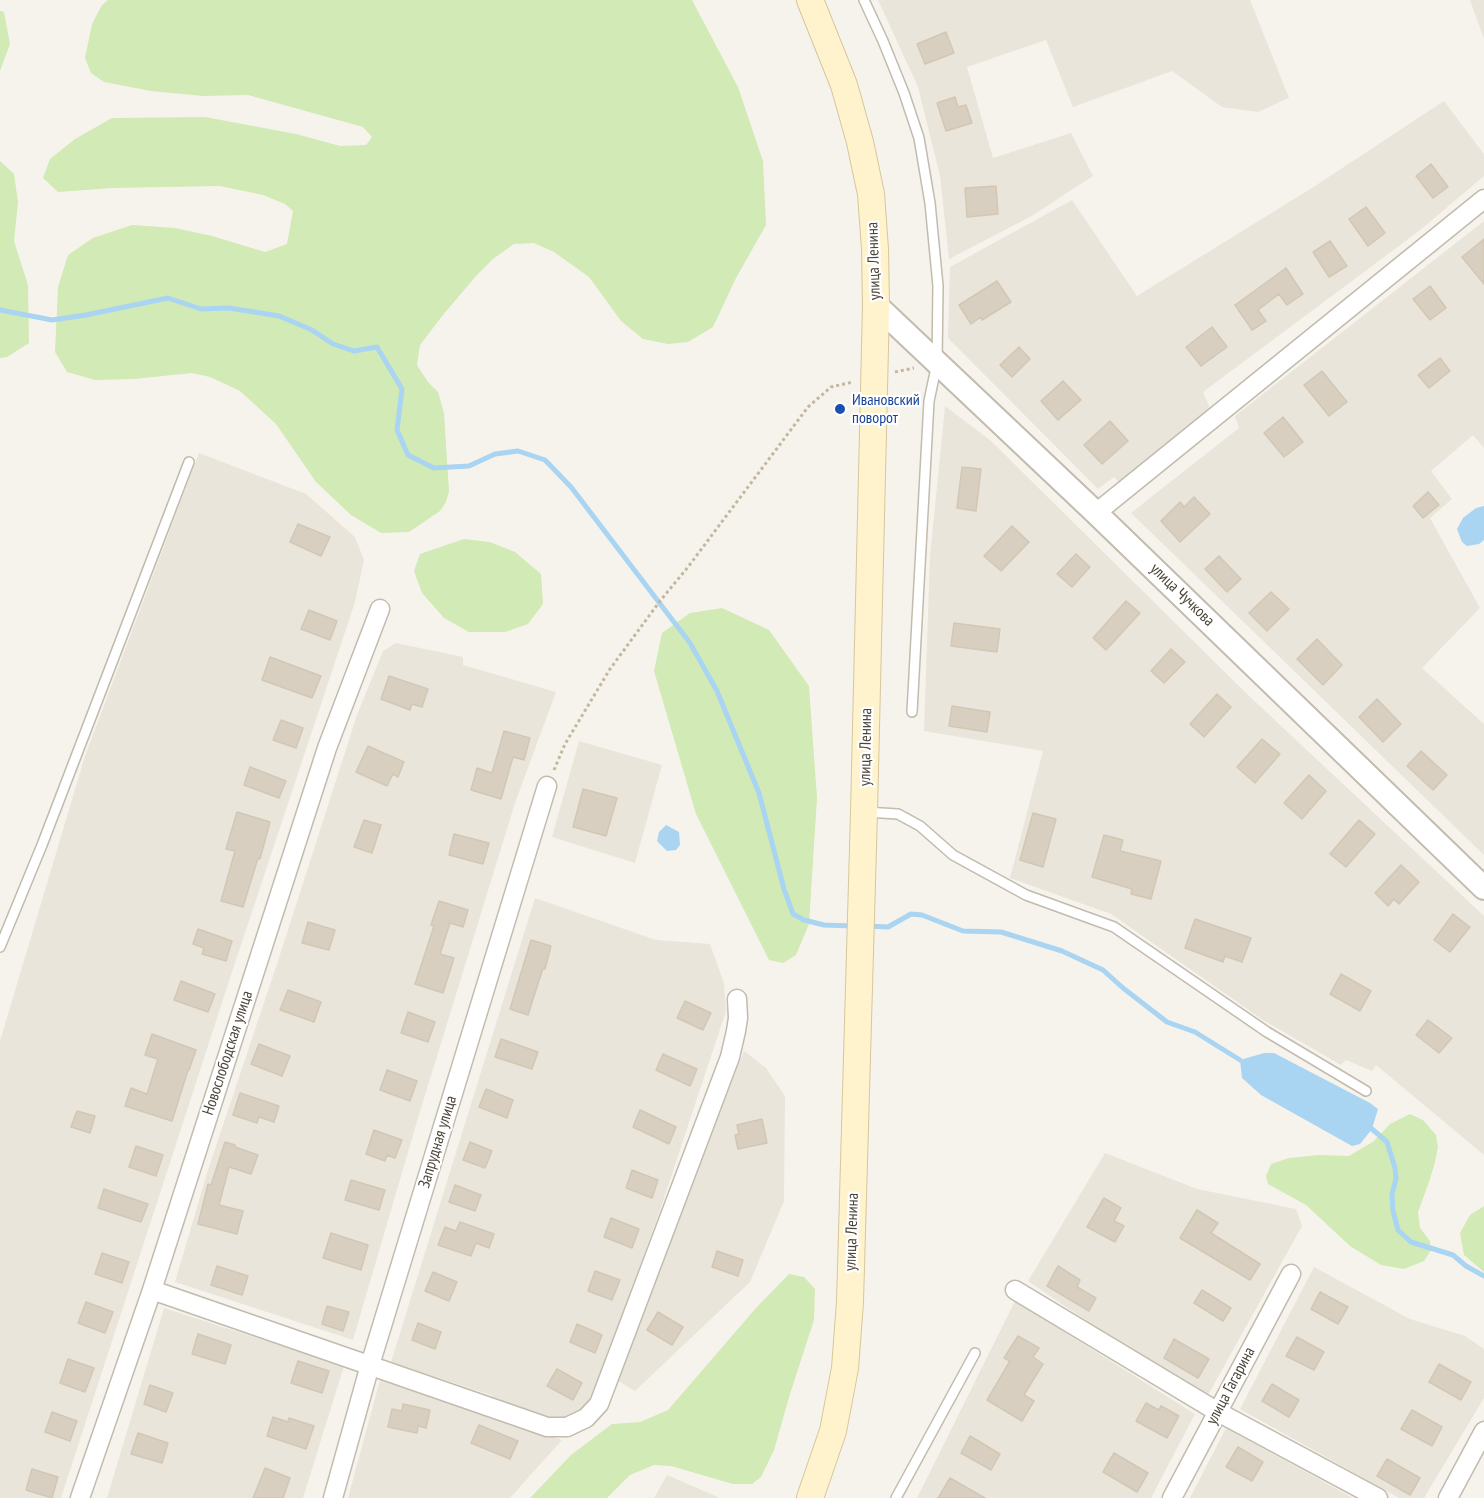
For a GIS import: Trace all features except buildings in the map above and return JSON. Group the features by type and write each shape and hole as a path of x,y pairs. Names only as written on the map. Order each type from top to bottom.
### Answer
{"main road":[{"name":"улица Ленина","path":"810,1498 833,1431 845,1368 850,1302 876,305 871,194 860,141 844,85 813,1"}],"street":[{"path":"1096,513 1484,199"},
{"name":"улица Чучкова","path":"876,305 1096,513 1484,888"},
{"name":"Новослободская улица","path":"80,1498 152,1290 327,747 380,609"},
{"name":"Запрудная улица","path":"333,1498 370,1365 547,786"},
{"path":"152,1290 547,1427 567,1427 586,1418 599,1404 730,1057 738,1018 737,999"},
{"name":"улица Гагарина","path":"1172,1498 1291,1274"},
{"path":"1016,1290 1218,1412 1378,1498"},
{"path":"1448,1498 1484,1431"}],"lane":[{"path":"864,0 904,93 919,138 930,203 938,285 937,363 929,401 912,712"},
{"path":"0,947 42,845 189,462"},
{"path":"864,812 898,814 920,826 953,855 1026,895 1114,927 1267,1032 1366,1091"},
{"path":"896,1498 975,1353"}],"path":[{"path":"547,786 565,744 610,669 808,407 831,387 937,363"}],"shaded area":[{"path":"878,0 1250,0 1289,98 1258,112 1222,107 1172,71 1073,107 1046,40 967,67 993,158 1071,133 1093,176 1030,217 949,259 940,176 918,87"},
{"path":"1470,0 1484,0 1484,39"},
{"path":"1444,101 1484,154 1484,176 1419,231 1203,392 1210,408 1121,484 1114,477 1098,489 948,338 950,267 1072,200 1137,296 1312,188"},
{"path":"1484,221 1484,448 1473,435 1431,471 1452,499 1430,518 1480,608 1422,668 1484,724 1484,855 1131,513 1239,428 1235,416"},
{"path":"945,406 991,441 1248,695 1484,916 1484,1155 1376,1065 1372,1071 1346,1060 1341,1065 1263,1020 1111,914 1010,878 1043,751 924,731 930,556"},
{"path":"199,453 306,494 355,537 364,560 355,602 61,1498 0,1498 0,1041 85,756"},
{"path":"396,643 463,657 463,665 556,692 515,803 418,1118 353,1340 175,1282 207,1173 357,715 383,651"},
{"path":"579,741 662,765 635,863 552,837"},
{"path":"535,898 656,940 710,944 724,983 726,1011 659,1213 590,1403 570,1417 546,1419 506,1406 491,1395 391,1362"},
{"path":"744,1051 766,1068 785,1096 784,1201 750,1282 635,1391 618,1381 681,1209"},
{"path":"1105,1153 1197,1189 1296,1209 1302,1226 1208,1395 1112,1338 1028,1281"},
{"path":"1314,1267 1410,1319 1465,1336 1484,1349 1484,1398 1424,1498 1399,1498 1240,1409"},
{"path":"1015,1301 1195,1414 1151,1498 917,1498"},
{"path":"164,1308 344,1366 303,1498 107,1498"},
{"path":"380,1380 562,1440 510,1498 348,1498"},
{"path":"1226,1428 1353,1498 1190,1498"},
{"path":"667,1475 720,1498 654,1498"}],"green space":[{"path":"108,0 692,0 738,87 763,161 766,225 736,278 713,327 688,342 668,344 643,339 621,321 589,277 554,252 534,243 514,244 493,259 476,276 420,345 417,365 438,392 444,413 449,491 446,502 440,511 409,532 381,533 351,515 316,482 276,424 240,391 210,377 192,373 134,379 95,380 67,372 55,352 58,287 68,255 93,238 132,225 175,228 212,236 265,252 287,244 293,211 285,204 263,195 220,186 113,188 58,192 43,178 50,159 75,139 112,118 205,117 296,134 340,146 366,145 372,137 363,127 248,95 203,96 151,91 104,82 91,73 85,58 92,24 102,5"},
{"path":"0,11 4,12 10,44 0,71"},
{"path":"0,161 14,174 18,202 14,241 28,285 29,343 7,357 0,358"},
{"path":"464,539 490,542 515,552 541,574 543,604 528,624 505,632 469,632 444,618 422,593 414,571 420,554"},
{"path":"722,608 769,630 809,686 817,798 809,924 796,955 783,963 769,960 696,814 654,671 662,633 690,613"},
{"path":"1410,1114 1423,1120 1436,1135 1438,1147 1418,1212 1420,1228 1430,1241 1431,1250 1424,1261 1404,1269 1381,1265 1350,1246 1306,1205 1268,1184 1266,1176 1271,1164 1289,1158 1320,1155 1349,1156 1374,1141 1390,1124"},
{"path":"1484,1206 1484,1272 1464,1255 1460,1233 1470,1215"},
{"path":"789,1274 804,1277 815,1289 814,1320 774,1450 761,1477 752,1484 733,1484 671,1466 654,1465 630,1475 607,1498 530,1498 571,1455 612,1424 640,1422 668,1410 756,1308"}],"water":[{"path":"1484,506 1484,540 1479,544 1467,546 1462,542 1457,529 1463,518 1476,508"},
{"path":"666,825 679,832 680,845 676,850 667,851 657,841 659,832"},
{"path":"1264,1053 1274,1053 1378,1109 1372,1129 1360,1144 1352,1146 1261,1095 1242,1078 1240,1060"}],"waterway":[{"path":"0,310 52,320 168,298 201,309 229,308 279,316 312,330 333,344 354,351 377,347 402,389 397,430 408,455 434,468 469,466 495,454 518,451 545,460 571,487 690,643 717,691 759,793 784,889 793,914 804,920 824,925 853,926"},
{"path":"868,926 888,927 911,914 922,915 963,931 1001,932 1062,951 1103,970 1167,1022 1195,1032 1240,1060"},
{"path":"1372,1129 1387,1142 1395,1168 1396,1179 1392,1194 1393,1211 1398,1230 1411,1242 1453,1255 1466,1266 1484,1276"}],"place":[{"name":"Ивановский поворот","path":"840,409"}]}
